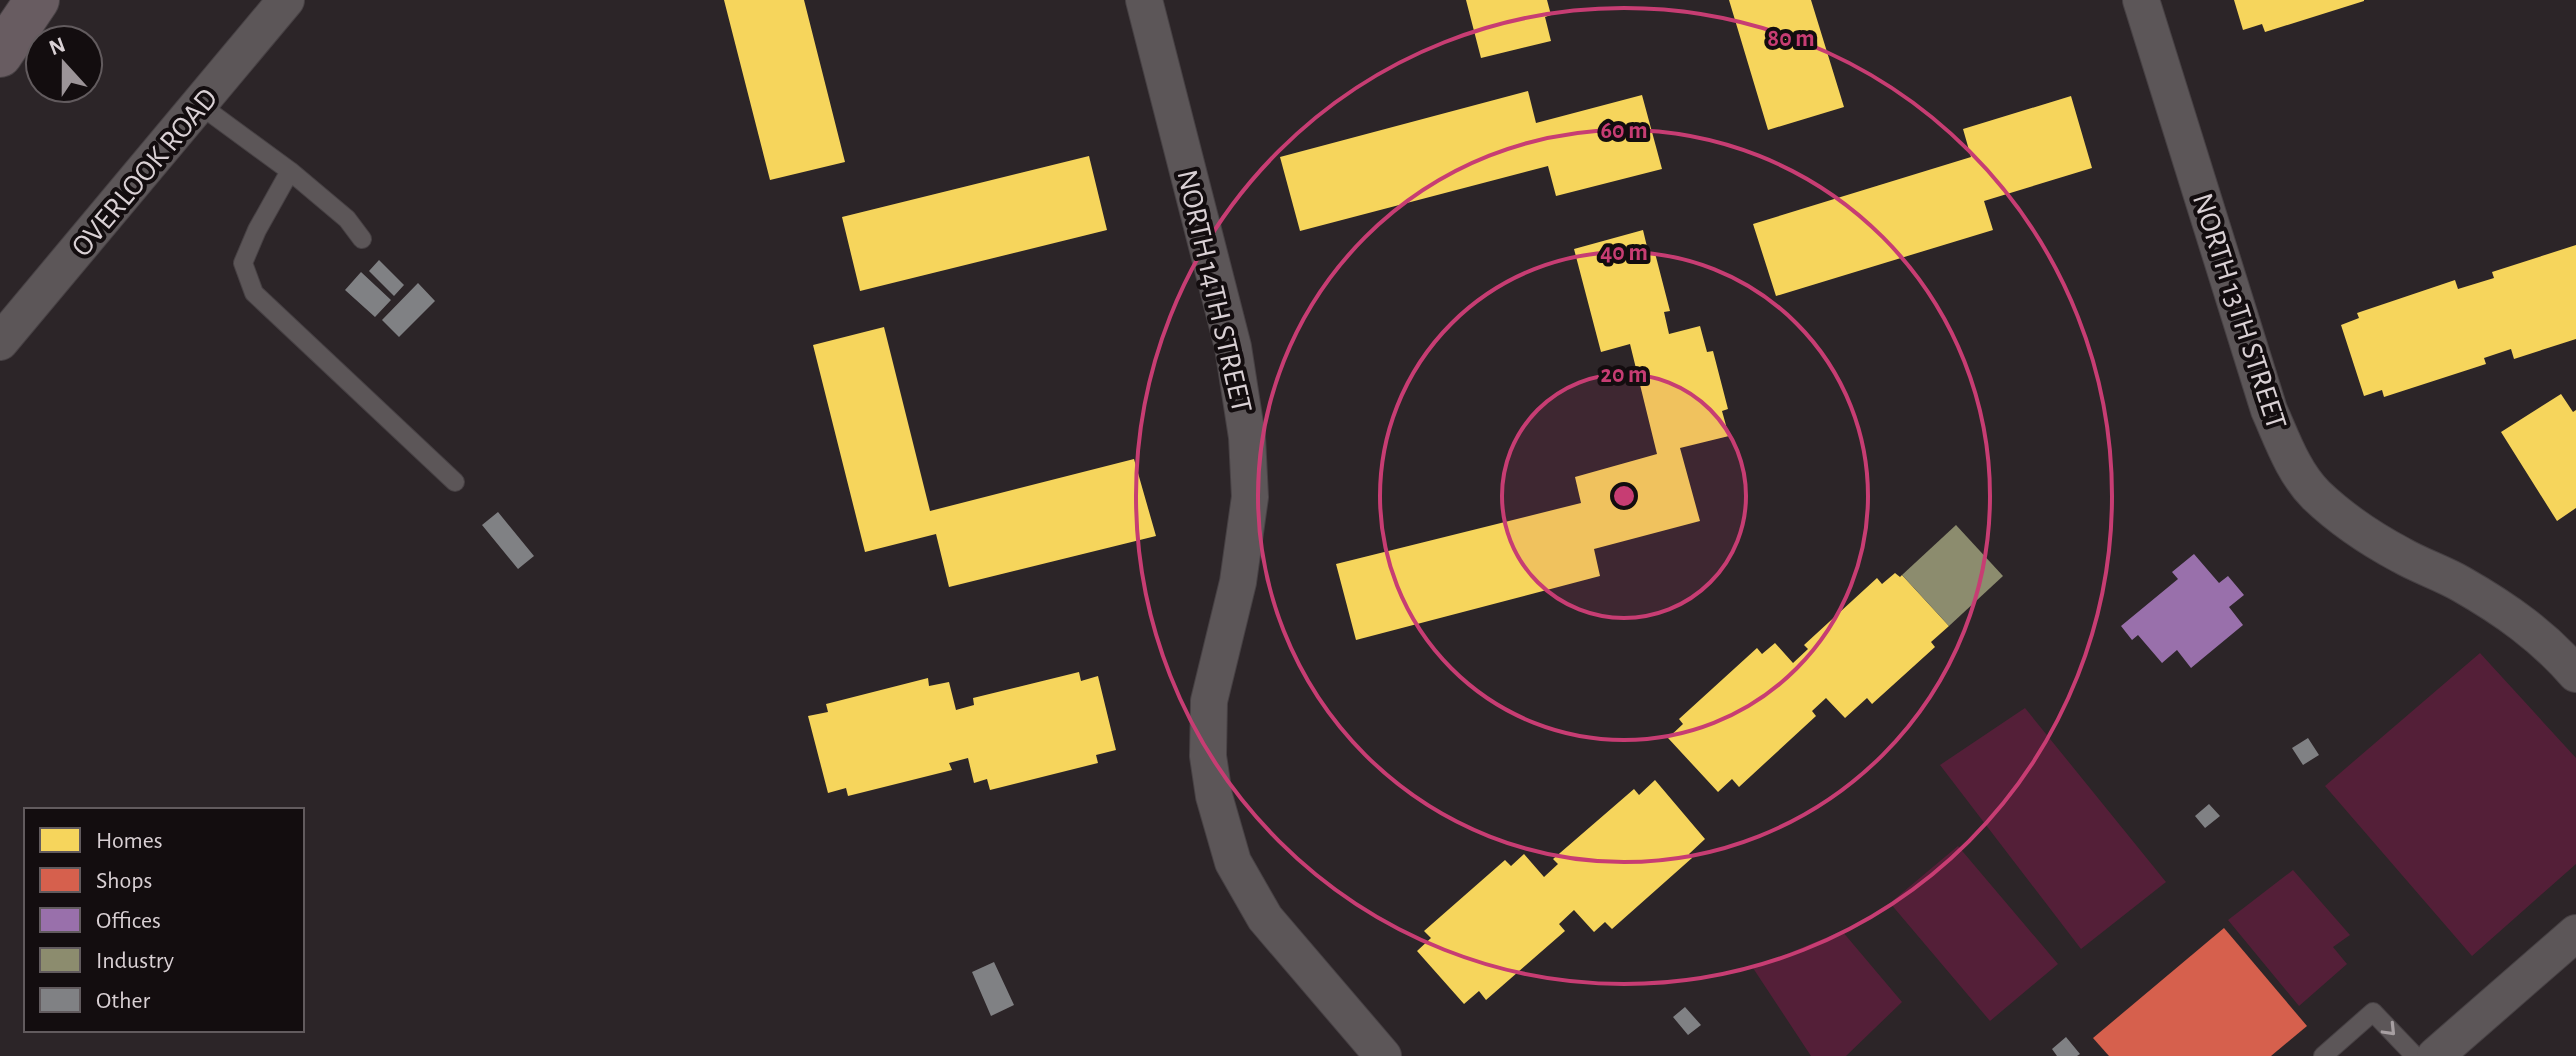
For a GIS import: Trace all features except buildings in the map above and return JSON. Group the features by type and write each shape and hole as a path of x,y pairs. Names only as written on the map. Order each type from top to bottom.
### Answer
{"highway":[{"path":"0,55 37,0"}],"street":[{"name":"OVERLOOK ROAD","path":"0,342 286,0"},
{"name":"NORTH 14TH STREET","path":"1144,0 1233,347 1247,437 1250,497 1238,582 1209,701 1208,756 1214,796 1233,862 1265,918 1383,1056"},
{"name":"NORTH 13TH STREET","path":"2141,0 2269,410 2285,451 2315,494 2360,530 2401,556 2460,583 2515,616 2554,649 2576,674"},
{"path":"2435,1056 2576,933"}],"lane":[{"path":"200,105 290,171 347,219 362,239"},
{"path":"290,171 257,230 243,263 254,293 455,482"},
{"path":"2323,1056 2373,1012 2415,1056"}],"shaded area":[{"path":"2480,653 2576,758 2576,864 2472,956 2325,786"},
{"path":"2025,708 2166,882 2081,949 1940,765"},
{"path":"1958,846 2058,964 1990,1021 1890,903"},
{"path":"2293,870 2350,935 2333,947 2347,964 2299,1006 2228,920"},
{"path":"1842,931 1902,1002 1846,1056 1811,1056 1753,968"}]}
